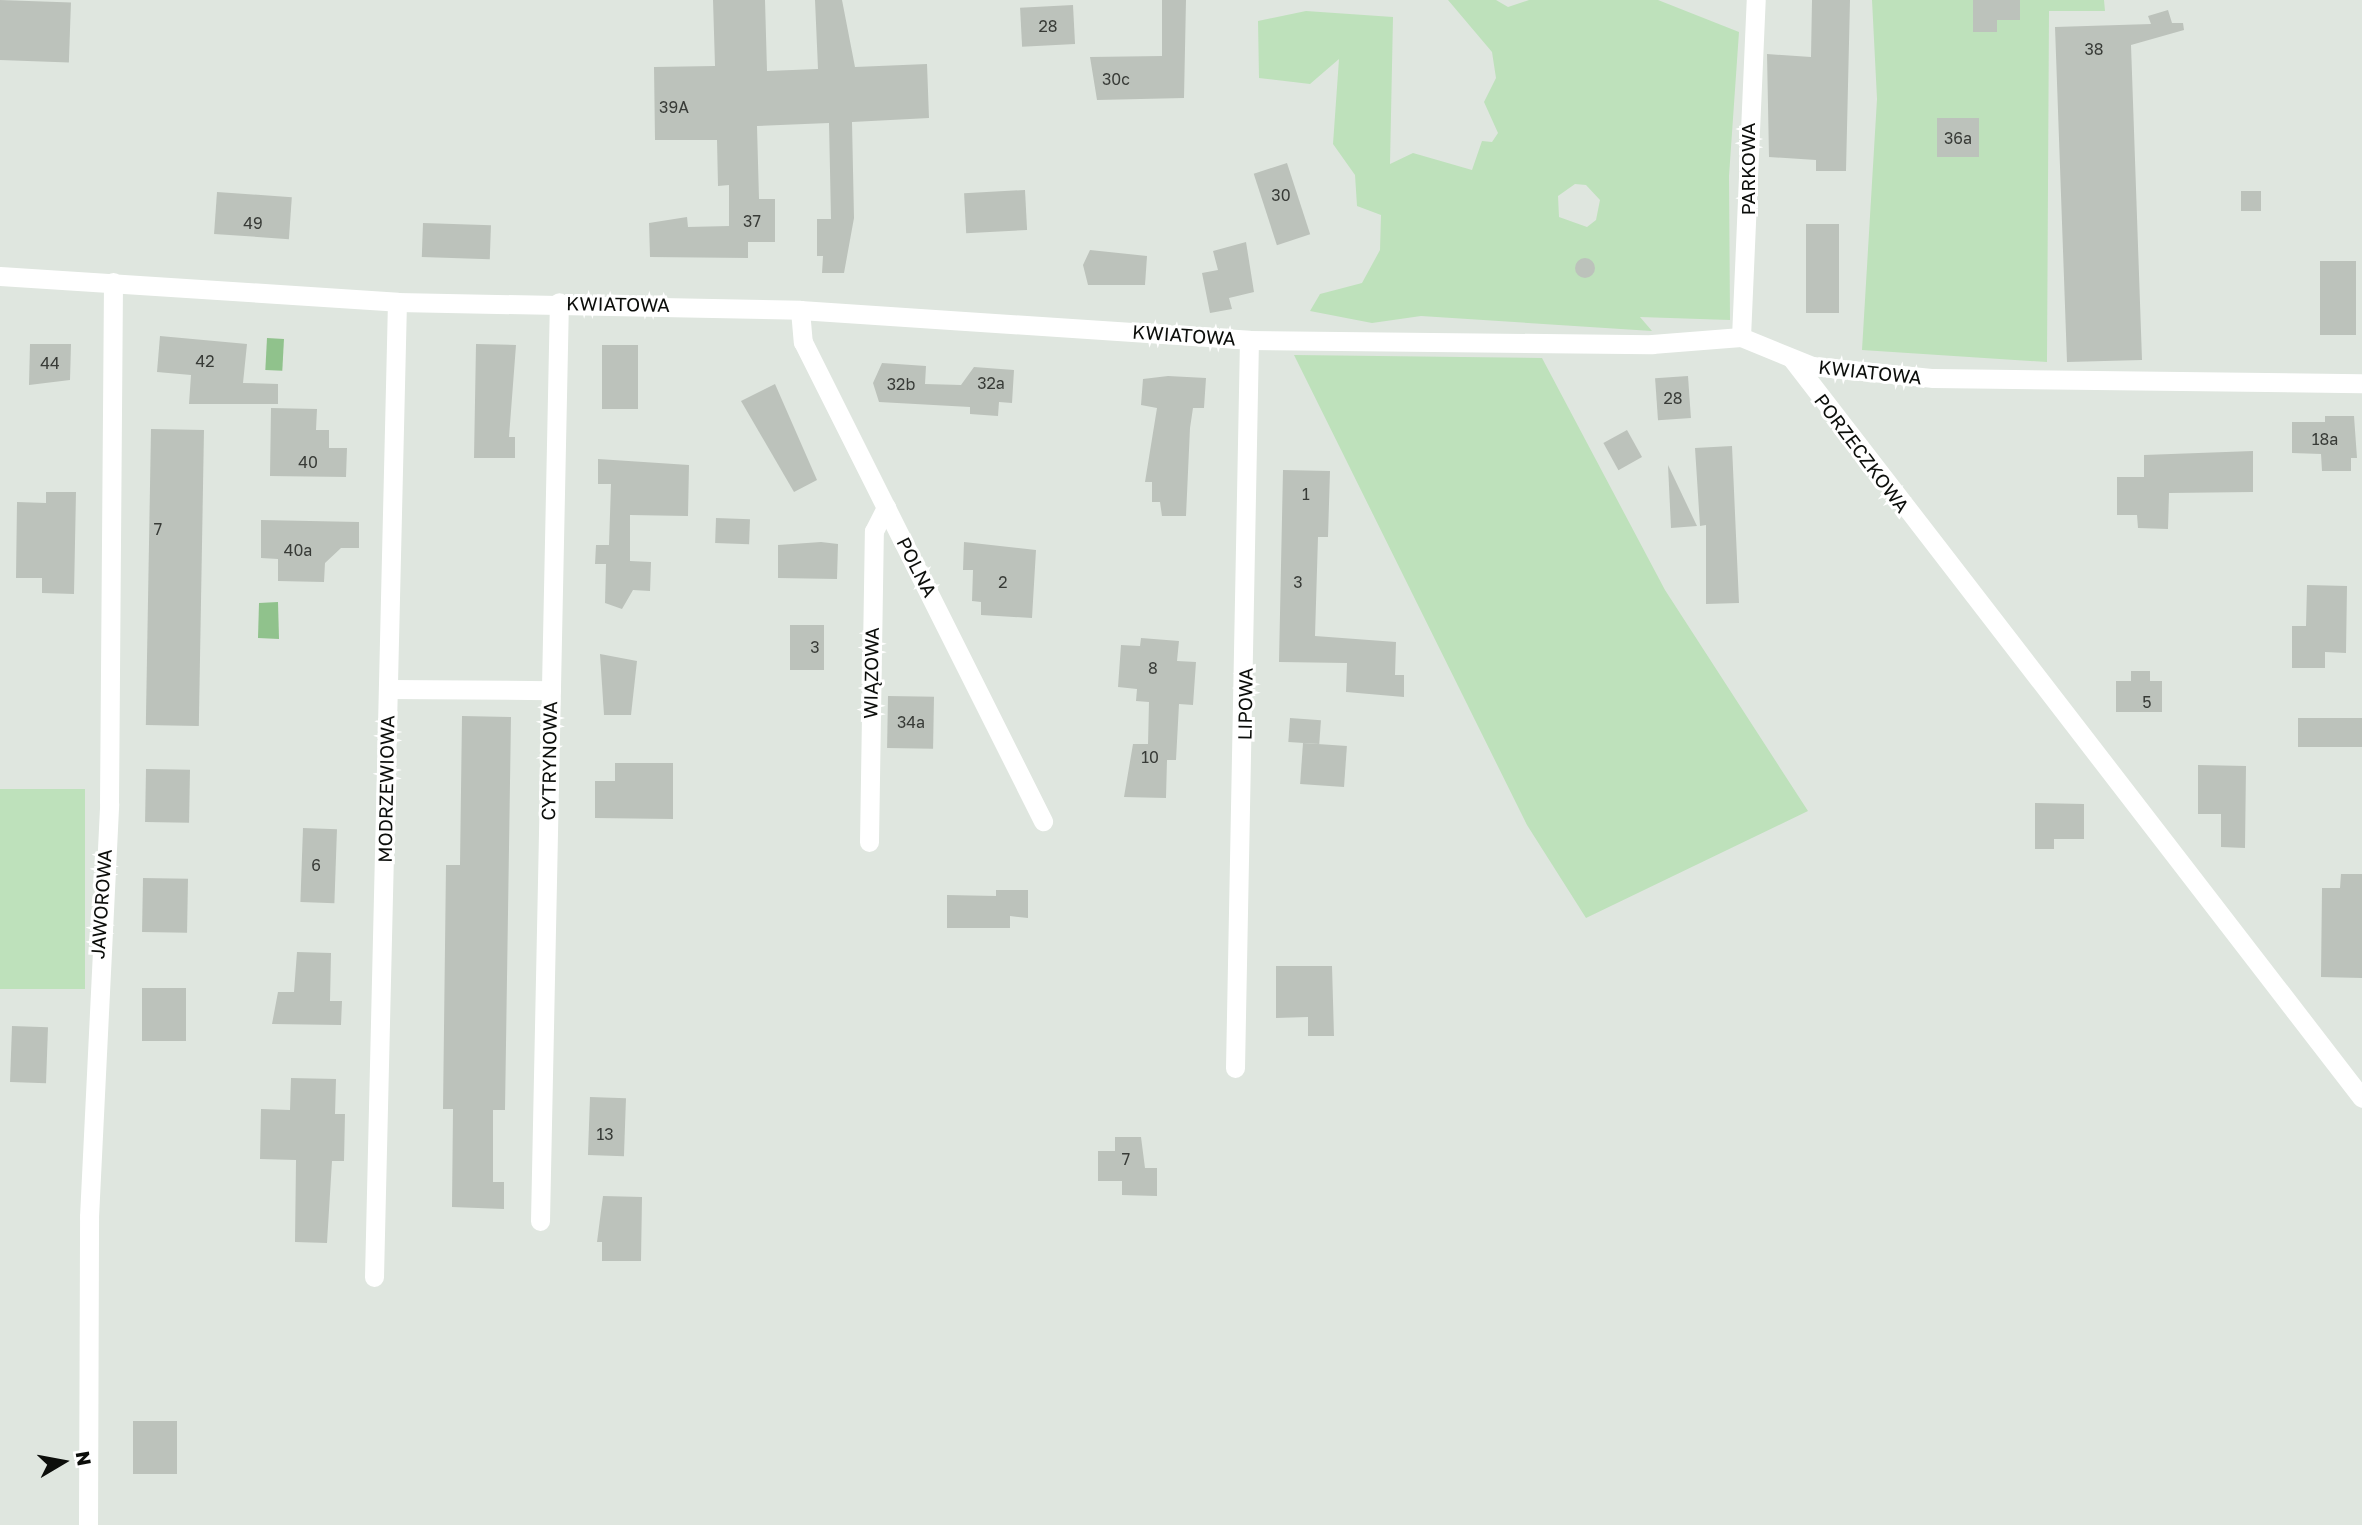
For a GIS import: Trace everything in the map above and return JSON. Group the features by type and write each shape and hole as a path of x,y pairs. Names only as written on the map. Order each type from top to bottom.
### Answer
{"street":[{"name":"PARKOWA","path":"1741,337 1756,0"},
{"name":"KWIATOWA","path":"0,276 397,302 559,302 800,310 1249,340 1652,344 1741,337 1792,359 1933,379 2362,383"},
{"name":"JAWOROWA","path":"88,1525 89,1203 109,803 113,282"},
{"name":"MODRZEWIOWA","path":"374,1277 397,302"},
{"name":"CYTRYNOWA","path":"540,1221 559,302"},
{"name":"POLNA","path":"800,310 803,342 1043,821"},
{"name":"LIPOWA","path":"1236,1068 1249,340"},
{"name":"PORZECZKOWA","path":"1792,359 2362,1098"},
{"name":"WIĄZOWA","path":"869,842 874,531 886,507"},
{"path":"388,689 551,691"}],"shaded area":[{"path":"1448,0 1496,0 1508,7 1529,0 1658,0 1739,32 1729,176 1730,320 1640,317 1652,331 1421,316 1372,323 1310,311 1320,294 1362,283 1380,250 1381,215 1357,206 1355,175 1333,144 1339,59 1310,84 1259,78 1258,21 1306,11 1393,17 1390,164 1413,153 1472,170 1482,141 1492,142 1498,133 1484,102 1496,78 1492,52","holes":["1575,184 1586,185 1600,200 1596,220 1587,227 1559,217 1558,196"]},
{"path":"1872,0 2104,0 2105,11 2049,11 2047,362 1862,350 1877,99"},
{"path":"267,338 284,339 282,371 265,370"},
{"path":"1294,355 1542,358 1665,590 1808,811 1586,918 1527,825"},
{"path":"278,602 279,639 258,638 259,603"},
{"path":"0,789 85,789 85,989 0,989"}],"building":[{"path":"0,0 71,2 69,62 0,60"},
{"path":"713,0 765,0 767,71 818,69 815,0 842,0 855,67 927,64 929,118 852,122 854,218 844,273 822,273 823,256 817,256 817,219 831,219 829,123 757,126 759,199 775,199 775,242 748,242 748,258 650,257 649,223 687,217 688,227 729,226 729,185 718,186 717,140 655,140 654,67 715,66"},
{"path":"1162,0 1186,0 1184,98 1097,100 1090,57 1162,56"},
{"path":"1812,0 1850,0 1846,171 1816,171 1816,160 1769,157 1767,54 1811,57"},
{"path":"1973,0 2020,0 2020,20 1997,20 1997,32 1973,32"},
{"path":"1073,5 1075,44 1022,47 1020,8"},
{"path":"2168,10 2172,23 2183,23 2184,30 2131,45 2142,360 2067,362 2055,27 2151,24 2148,16"},
{"path":"1937,118 1979,118 1979,157 1937,157"},
{"path":"1287,163 1310,234 1277,245 1254,174"},
{"path":"1025,190 1027,230 966,233 964,193"},
{"path":"2241,191 2261,191 2261,211 2241,211"},
{"path":"217,192 292,197 289,239 214,234"},
{"path":"423,223 491,225 490,259 422,257"},
{"path":"1806,224 1839,224 1839,313 1806,313"},
{"path":"1246,242 1254,292 1229,298 1232,309 1210,313 1202,273 1218,270 1213,251"},
{"path":"1090,250 1147,256 1145,285 1088,285 1083,265"},
{"path":"1585,258 1592,261 1595,268 1592,275 1585,278 1578,275 1575,268 1578,261"},
{"path":"2320,261 2356,261 2356,335 2320,335"},
{"path":"160,336 247,344 243,383 278,384 278,404 189,404 191,375 157,372"},
{"path":"30,344 71,344 70,380 29,385"},
{"path":"476,344 516,345 509,437 515,437 515,458 474,458"},
{"path":"602,345 638,345 638,409 602,409"},
{"path":"882,363 926,366 925,384 961,385 974,367 1014,370 1012,403 999,402 998,416 970,414 970,407 879,402 873,383"},
{"path":"1168,376 1206,378 1204,408 1193,408 1190,428 1186,516 1162,516 1160,502 1152,502 1152,482 1145,482 1157,408 1141,405 1143,379"},
{"path":"1688,376 1691,418 1658,420 1655,378"},
{"path":"775,384 817,480 794,492 741,401"},
{"path":"271,408 317,409 316,430 329,430 329,448 347,448 346,477 270,476"},
{"path":"2325,416 2354,416 2357,458 2351,458 2351,471 2322,471 2321,454 2292,453 2292,422 2325,422"},
{"path":"151,429 204,430 199,726 146,725"},
{"path":"1627,430 1642,457 1618,470 1603,443"},
{"path":"1732,446 1739,603 1706,604 1706,525 1700,526 1695,448"},
{"path":"2253,451 2253,492 2169,493 2168,529 2138,528 2137,515 2117,515 2117,477 2144,477 2144,455"},
{"path":"598,459 689,465 688,516 630,515 630,561 651,562 650,591 633,590 622,609 605,603 606,564 595,564 596,545 609,545 611,484 598,484"},
{"path":"1668,465 1697,526 1671,528"},
{"path":"1283,470 1330,471 1328,537 1318,537 1315,636 1396,642 1395,675 1404,675 1404,697 1346,692 1347,663 1279,662"},
{"path":"46,492 76,492 74,594 42,593 42,578 16,578 17,502 46,503"},
{"path":"716,518 750,519 749,544 715,543"},
{"path":"261,520 359,522 359,548 341,548 325,563 324,582 278,581 278,559 261,558"},
{"path":"821,542 838,544 837,579 778,578 778,545"},
{"path":"964,542 1036,550 1032,618 981,615 981,602 972,601 973,570 963,570"},
{"path":"2307,585 2347,586 2346,653 2325,652 2325,668 2292,668 2292,626 2306,626"},
{"path":"790,625 824,625 824,670 790,670"},
{"path":"1141,638 1179,641 1177,661 1196,662 1193,705 1179,704 1176,760 1167,760 1166,798 1124,797 1133,744 1148,744 1149,702 1136,701 1137,689 1118,687 1121,645 1140,646"},
{"path":"600,654 637,661 631,715 604,715"},
{"path":"2131,671 2150,671 2150,681 2162,681 2162,712 2116,712 2116,681 2131,681"},
{"path":"888,696 934,697 933,749 887,748"},
{"path":"462,716 511,717 505,1110 493,1110 493,1182 504,1182 504,1209 452,1207 453,1109 443,1109 446,865 460,865"},
{"path":"1290,718 1321,720 1319,744 1288,742"},
{"path":"2298,718 2362,718 2362,747 2298,747"},
{"path":"1303,743 1347,746 1344,787 1300,784"},
{"path":"615,763 673,763 673,819 595,818 595,781 615,781"},
{"path":"2198,765 2246,766 2245,848 2221,847 2221,814 2198,814"},
{"path":"146,769 190,770 189,823 145,822"},
{"path":"2035,803 2084,804 2084,839 2054,839 2054,849 2035,849"},
{"path":"303,828 337,829 334,903 300,902"},
{"path":"2341,874 2362,874 2362,978 2321,977 2322,888 2340,888"},
{"path":"143,878 188,879 187,933 142,932"},
{"path":"996,890 1028,890 1028,918 1010,916 1010,928 947,928 947,895 996,896"},
{"path":"297,952 331,953 330,1001 342,1001 341,1025 272,1024 278,992 294,992"},
{"path":"1276,966 1332,966 1334,1036 1308,1036 1308,1017 1276,1018"},
{"path":"142,988 186,988 186,1041 142,1041"},
{"path":"12,1026 48,1027 46,1083 10,1082"},
{"path":"291,1078 336,1079 335,1114 345,1114 344,1161 332,1161 327,1243 295,1242 296,1160 260,1159 261,1109 290,1110"},
{"path":"590,1097 626,1098 624,1156 588,1155"},
{"path":"1115,1137 1141,1137 1145,1168 1157,1168 1157,1196 1122,1195 1122,1181 1098,1181 1098,1151 1115,1151"},
{"path":"603,1196 642,1197 641,1261 602,1261 602,1242 597,1242"},
{"path":"133,1421 177,1421 177,1474 133,1474"}]}
